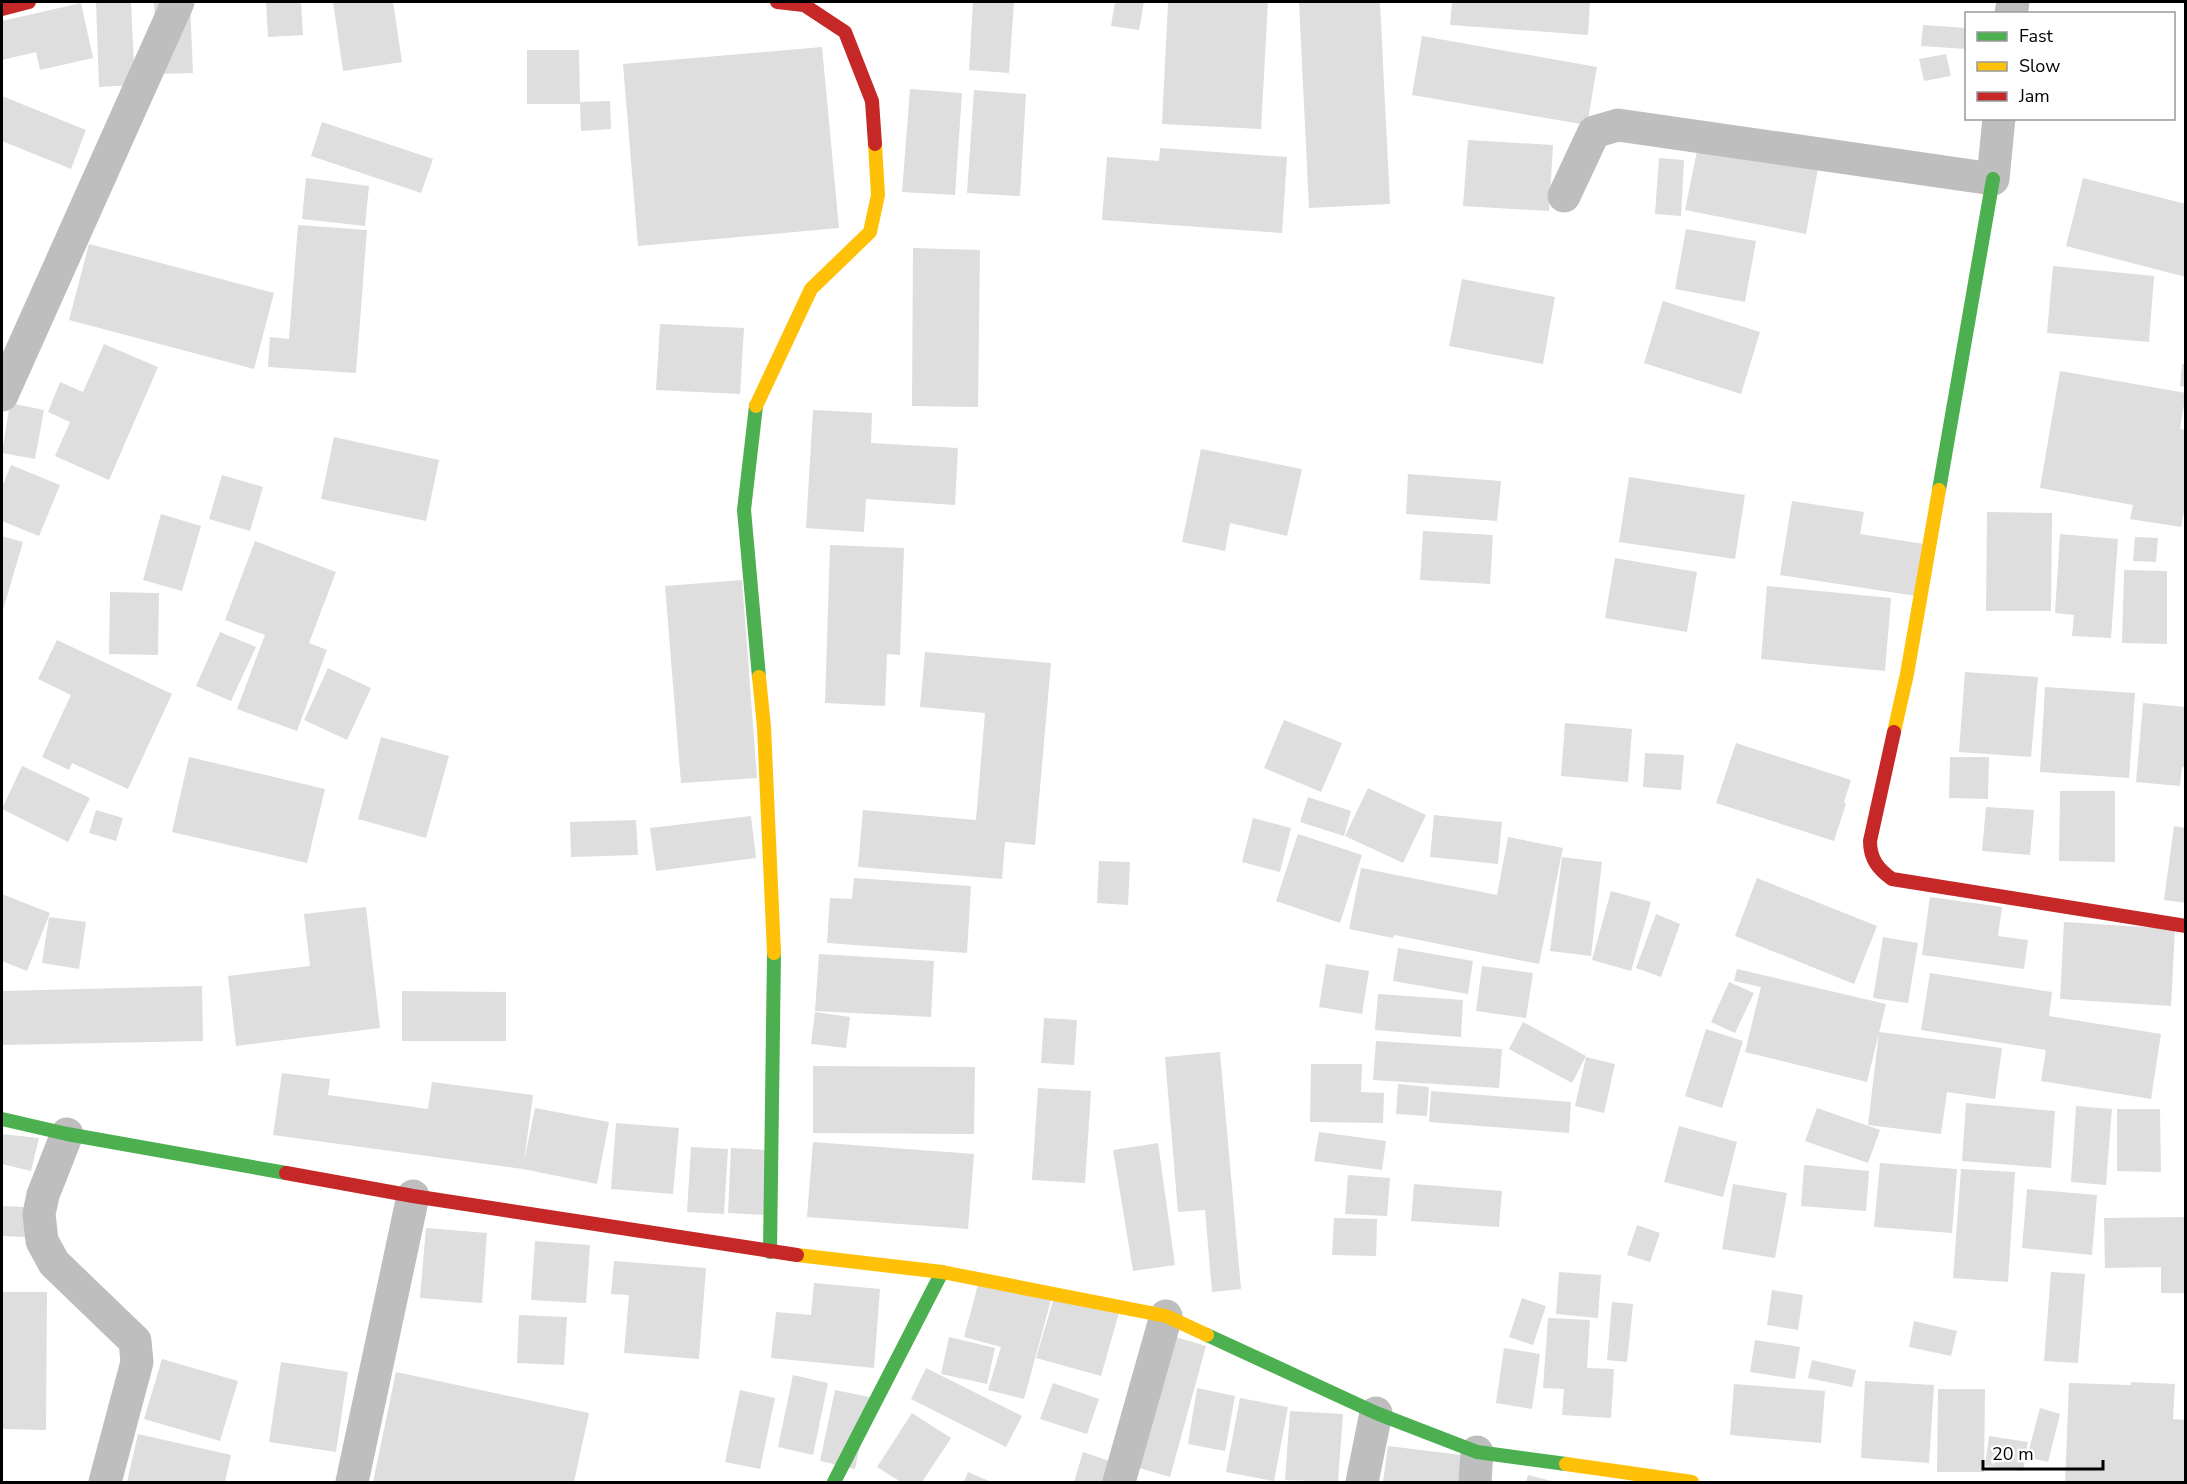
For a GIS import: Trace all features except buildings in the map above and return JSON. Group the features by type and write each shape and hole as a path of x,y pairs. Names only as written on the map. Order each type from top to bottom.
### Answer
{"street":[{"path":"2,9 29,2"},
{"path":"2,395 178,2"},
{"path":"770,1252 774,951 764,727 744,510 756,404 811,289 870,231 878,195 872,101 846,32 804,5 777,2"},
{"path":"1999,120 1993,178 1907,674 1869,853 1880,871 1892,879 2186,926"},
{"path":"1564,196 1594,132 1618,125 1993,178"},
{"path":"2,1119 67,1134 413,1196 770,1252 942,1272 1166,1316 1376,1413 1476,1467 1692,1482"},
{"path":"67,1134 43,1194 39,1214 42,1241 54,1263 135,1341 137,1362 105,1482"},
{"path":"352,1482 413,1196"},
{"path":"834,1482 942,1272"},
{"path":"1119,1482 1166,1316"},
{"path":"1362,1482 1376,1413"}],"traffic: fast":[{"path":"1939,490 1993,179"},
{"path":"756,406 744,510 759,677"},
{"path":"770,1252 774,953"},
{"path":"2,1119 67,1134 286,1173"},
{"path":"834,1482 942,1272"},
{"path":"1207,1335 1376,1413 1477,1452 1566,1464"}],"traffic: slow":[{"path":"756,406 811,289 870,232 878,195 875,144"},
{"path":"1894,732 1907,674 1939,490"},
{"path":"759,677 764,727 774,953"},
{"path":"797,1255 942,1272 1166,1316 1207,1335"},
{"path":"1566,1464 1692,1482"}],"traffic: jam":[{"path":"2,9 29,2"},
{"path":"777,2 804,5 845,32 872,101 875,144"},
{"path":"1894,732 1870,841 1871,853 1876,863 1892,879 2186,926"},
{"path":"286,1173 413,1196 797,1255"}]}
